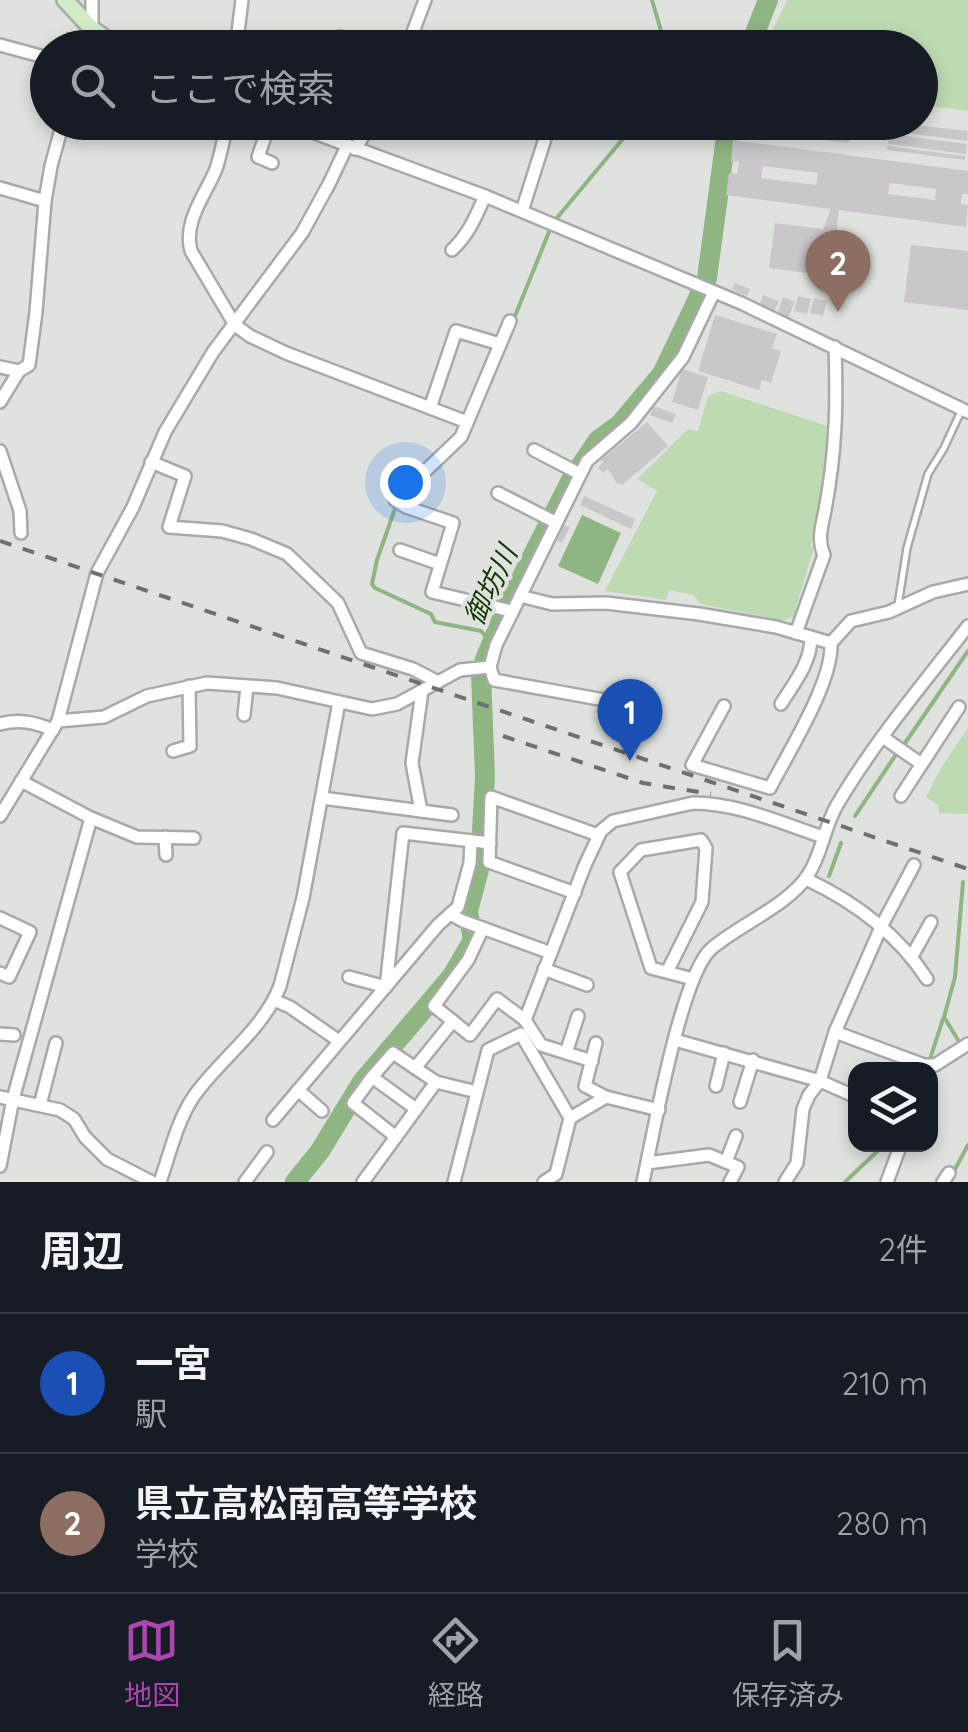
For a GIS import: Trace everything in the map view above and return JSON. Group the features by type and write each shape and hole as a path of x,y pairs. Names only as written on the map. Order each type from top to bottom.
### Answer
{"street":[{"path":"65,0 92,29"},
{"path":"92,0 92,29"},
{"path":"238,30 242,0"},
{"path":"414,30 425,0"},
{"path":"0,45 30,53"},
{"path":"0,402 28,365 46,201 58,140"},
{"path":"222,140 216,168 193,215 188,240 235,325 286,353 467,422"},
{"path":"264,140 258,157 272,163"},
{"path":"331,140 486,196 713,292 965,410"},
{"path":"0,816 56,726 98,574 193,382 302,233 357,140"},
{"path":"522,211 545,140"},
{"path":"0,188 46,201"},
{"path":"452,250 463,240 486,196"},
{"path":"486,668 507,610 520,596 576,472 631,423 683,357 713,292"},
{"path":"507,610 432,592 452,523 395,500 461,436 510,320"},
{"path":"430,408 456,331 500,344"},
{"path":"796,633 824,555 819,543 833,472 836,432 834,347"},
{"path":"0,366 19,372"},
{"path":"534,450 576,472"},
{"path":"0,452 20,512 21,533"},
{"path":"151,462 186,476 170,528 222,532 287,554 338,603 362,653 413,669 438,682"},
{"path":"498,493 552,520"},
{"path":"400,550 440,564"},
{"path":"724,706 692,765 770,788 823,685 832,658 831,643 850,621 968,584"},
{"path":"520,596 552,604 606,602 699,614 831,643"},
{"path":"643,1182 675,1040 702,959 806,879 836,806 968,626"},
{"path":"781,704 806,665 811,638"},
{"path":"0,724 20,720 56,726 104,717 147,696 207,683 277,688 372,709 396,704 460,670 486,668"},
{"path":"486,668 494,680 621,703"},
{"path":"174,751 190,746 189,686"},
{"path":"244,715 247,686"},
{"path":"412,833 417,810 412,763 422,690"},
{"path":"160,1182 181,1121 195,1094 274,1000 303,898 339,702"},
{"path":"901,796 959,707"},
{"path":"884,738 920,762"},
{"path":"21,781 137,837 194,838"},
{"path":"575,893 489,862 492,797 598,835"},
{"path":"322,798 452,814"},
{"path":"525,1020 598,835 613,821 706,803 822,837"},
{"path":"0,1166 6,1098 91,818"},
{"path":"386,987 404,833 490,843"},
{"path":"165,837 166,855"},
{"path":"667,972 702,902 706,848 700,840 641,850 620,872 650,968 693,979"},
{"path":"273,1120 438,925 458,907 474,842"},
{"path":"785,1182 796,1162 803,1109 809,1094 820,1081 835,1032 914,865"},
{"path":"806,879 835,893 882,926 912,956 927,979"},
{"path":"450,914 550,952"},
{"path":"0,918 30,932 9,978 0,974"},
{"path":"912,956 930,922"},
{"path":"481,928 468,960 434,1006 470,1035 497,999 525,1020 541,1045 592,1061"},
{"path":"544,969 587,985"},
{"path":"349,977 386,987"},
{"path":"274,1000 340,1041"},
{"path":"566,1053 578,1016"},
{"path":"415,1068 453,1021"},
{"path":"835,1032 924,1066 935,1064 968,1044"},
{"path":"0,1034 14,1035"},
{"path":"454,1182 488,1050 520,1034 570,1118 556,1174 544,1182"},
{"path":"675,1040 753,1060 848,1093"},
{"path":"40,1104 56,1043"},
{"path":"596,1043 585,1086 606,1097 659,1110"},
{"path":"396,1136 353,1104 393,1053 436,1082 477,1092"},
{"path":"716,1086 724,1053"},
{"path":"740,1102 753,1060"},
{"path":"372,1077 416,1109"},
{"path":"363,1182 436,1082"},
{"path":"298,1090 322,1111"},
{"path":"570,1118 606,1097"},
{"path":"6,1098 60,1110 74,1119 107,1159 152,1182"},
{"path":"726,1162 736,1136"},
{"path":"245,1182 267,1152"},
{"path":"887,1182 898,1152"},
{"path":"647,1164 709,1156 738,1167 730,1182"}],"lane":[{"path":"897,608 907,548 928,474 965,410"}],"shaded area":[{"path":"787,0 968,0 968,111 938,107 938,30 773,30"},
{"path":"721,391 830,427 826,474 811,546 814,548 793,617 783,620 700,604 694,595 669,590 666,600 605,591 657,491 637,479 688,429 698,431 708,396"},
{"path":"582,515 621,533 598,584 558,566"},
{"path":"968,728 968,814 939,813 938,805 926,797"}],"building":[{"path":"938,128 968,131 967,141 938,137"},
{"path":"733,140 968,171 968,194 962,194 961,204 968,205 966,227 839,210 831,276 769,268 775,223 823,229 831,209 726,195 729,173 737,174 739,162 731,161","holes":["763,166 818,173 816,185 761,178","890,183 936,189 935,200 888,194"]},
{"path":"888,140 936,140 967,144 966,154 888,144"},
{"path":"888,146 965,156 965,160 887,150"},
{"path":"911,245 968,251 968,310 904,302"},
{"path":"735,283 750,289 747,296 732,289"},
{"path":"763,295 779,301 774,312 759,306"},
{"path":"798,296 811,299 807,314 794,311"},
{"path":"783,297 795,302 788,318 777,314"},
{"path":"814,298 827,301 823,316 810,313"},
{"path":"715,315 777,334 772,348 781,351 771,383 762,380 759,390 698,371"},
{"path":"682,369 708,377 698,410 672,402"},
{"path":"653,406 676,414 672,423 650,415"},
{"path":"647,422 668,446 618,485 608,469 603,473 598,467 601,460"},
{"path":"584,496 635,519 631,529 580,505"},
{"path":"564,525 570,527 562,543 557,541"}],"waterway":[{"path":"652,0 661,30"},
{"name":"御坊川","path":"756,30 768,0"},
{"path":"556,219 622,140"},
{"name":"御坊川","path":"295,1182 320,1151 362,1082 452,976 473,940 468,911 480,866 485,777 481,674 485,659 508,604 571,480 598,440 620,424 662,374 694,307 707,278 726,140"},
{"path":"515,316 549,232"},
{"path":"396,506 372,584 431,614 435,622 481,631 491,642"},
{"path":"903,746 968,651"},
{"path":"855,816 897,753"},
{"path":"829,876 841,843"},
{"path":"961,1045 944,1017 955,977 963,882"},
{"path":"929,1062 943,1019"},
{"path":"953,1173 968,1145"},
{"path":"845,1182 877,1152"}],"railway":[{"path":"0,541 968,869"},
{"path":"503,736 643,783 711,794"}],"place":[{"name":"県立高松南高等学校","path":"838,312"},
{"name":"一宮","path":"630,761"}]}
